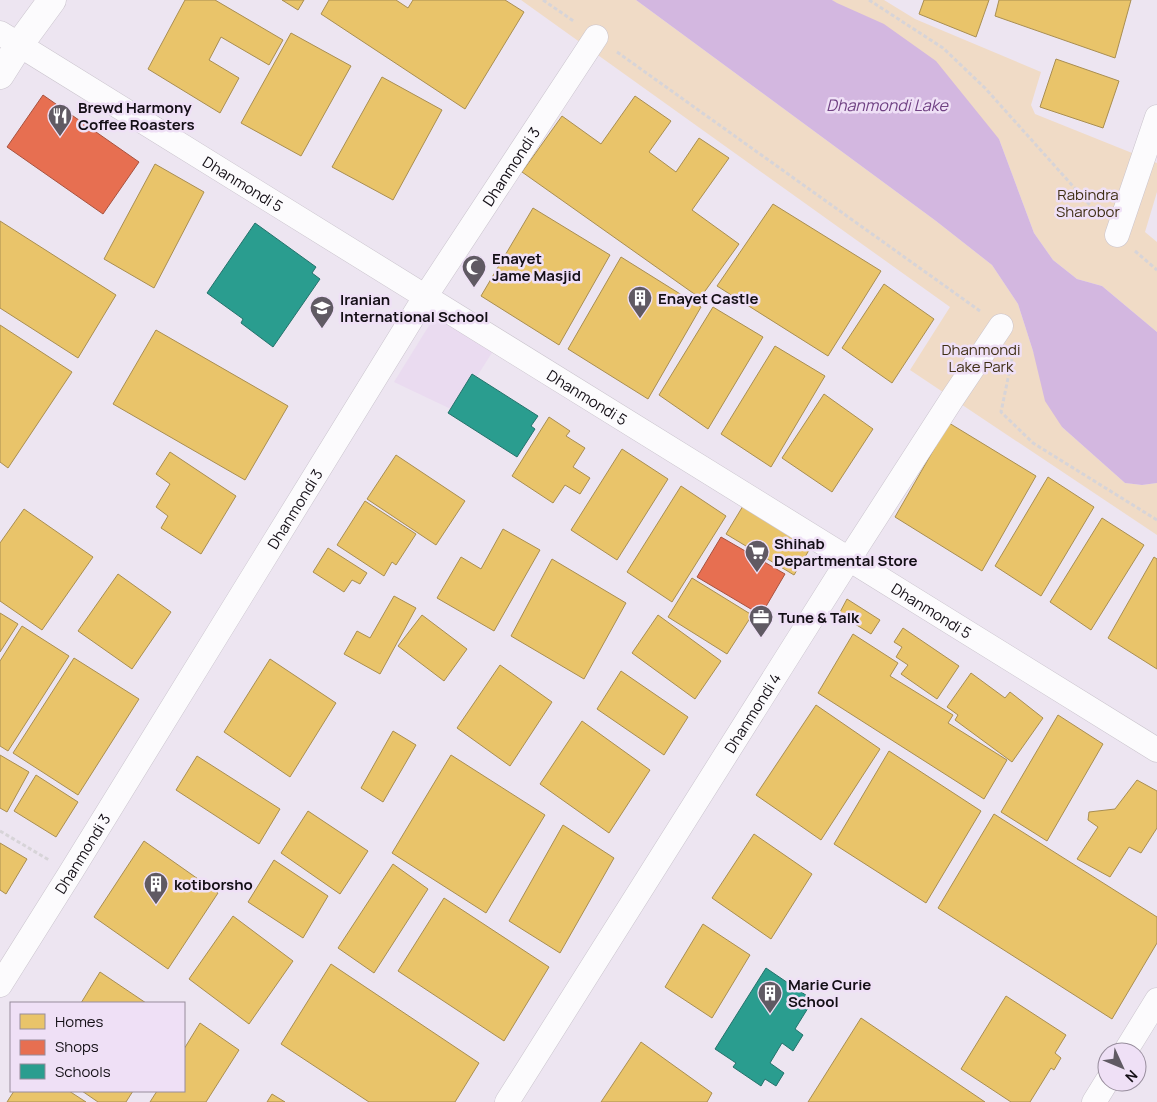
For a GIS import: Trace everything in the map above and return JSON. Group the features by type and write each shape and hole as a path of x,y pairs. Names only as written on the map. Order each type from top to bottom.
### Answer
{"main road":[{"path":"0,75 9,39 52,0"}],"street":[{"name":"Dhanmondi 3","path":"0,985 425,297 596,37"},
{"name":"Dhanmondi 5","path":"9,39 1157,750"},
{"path":"1117,235 1157,117"},
{"name":"Dhanmondi 4","path":"507,1102 849,559 1001,326"},
{"path":"1131,1042 1157,1000"}],"path":[{"path":"544,0 1001,326 1013,352 1002,412 1033,443 1157,520"},
{"path":"869,0 943,48 985,88 1117,235 1157,270"},
{"path":"0,831 55,864"}],"shaded area":[{"path":"435,316 493,351 455,411 394,382"}],"green space":[{"name":"Dhanmondi Lake Park","path":"521,0 636,0 936,221 992,265 1018,304 1033,351 1062,427 1125,483 1142,485 1157,483 1157,535 910,370 950,307"},
{"name":"Rabindra Sharobor","path":"832,0 884,0 915,19 1041,72 1031,105 1035,114 1157,163 1157,192 1145,232 1157,242 1157,332 1102,286 1077,279 1053,260 1034,233 999,139"}],"water":[{"name":"Dhanmondi Lake","path":"636,0 832,0 884,24 936,61 999,139 1034,233 1053,260 1077,279 1102,286 1157,332 1157,483 1142,485 1125,483 1062,427 1045,401 1033,351 1018,304 992,265 936,221"}],"building: Homes":[{"path":"185,0 215,0 283,40 269,65 221,37 209,60 239,78 220,113 148,69"},
{"path":"282,0 304,0 298,10"},
{"path":"329,0 396,0 408,8 413,0 505,0 524,12 465,109 321,14"},
{"path":"924,0 989,0 976,37 919,14"},
{"path":"999,0 1131,0 1115,58 995,16"},
{"path":"291,33 351,66 301,156 241,123"},
{"path":"1056,59 1119,81 1103,128 1040,107"},
{"path":"382,77 442,110 393,200 332,167"},
{"path":"635,96 671,121 649,152 676,172 699,138 729,158 692,210 739,244 700,298 522,172 562,116 601,144"},
{"path":"155,164 204,192 154,288 104,259"},
{"path":"773,204 881,271 828,356 717,286"},
{"path":"533,208 610,255 559,345 481,296"},
{"path":"0,221 116,295 78,358 0,308"},
{"name":"Enayet Castle","path":"621,257 701,307 648,399 568,349"},
{"path":"884,284 934,319 892,383 842,348"},
{"path":"713,307 763,337 708,429 659,395"},
{"path":"0,325 72,372 8,468 0,462"},
{"path":"156,330 288,406 245,480 113,404"},
{"path":"775,346 825,376 771,467 721,434"},
{"path":"824,394 873,429 832,492 782,458"},
{"path":"549,417 570,431 566,436 585,448 573,467 590,478 580,494 565,485 553,503 512,476"},
{"path":"949,423 1036,476 982,571 895,517"},
{"path":"622,449 668,479 617,560 571,530"},
{"path":"170,452 236,496 201,554 161,528 168,516 156,507 170,484 156,474"},
{"path":"396,455 465,501 436,545 367,499"},
{"path":"1048,477 1094,507 1041,596 995,566"},
{"path":"681,486 726,516 672,602 627,572"},
{"path":"365,501 416,534 396,565 392,562 384,576 337,545"},
{"path":"746,501 814,542 794,575 726,534"},
{"path":"24,509 93,557 42,630 0,601 0,543"},
{"path":"1102,518 1144,545 1091,630 1050,602"},
{"path":"503,529 540,550 494,631 437,598 461,557 481,569"},
{"path":"328,548 367,573 360,584 352,580 344,592 313,572"},
{"path":"1154,557 1157,559 1157,669 1108,638"},
{"path":"552,559 626,603 584,679 511,636"},
{"path":"118,574 171,612 132,669 78,631"},
{"path":"692,578 752,615 727,654 668,617"},
{"path":"394,596 416,608 380,674 344,654 357,631 370,638"},
{"path":"847,599 880,620 871,634 839,614"},
{"path":"0,613 18,624 0,652"},
{"path":"422,615 467,649 444,681 398,646"},
{"path":"658,615 721,661 695,699 632,653"},
{"path":"22,626 69,656 8,751 0,746 0,661"},
{"path":"903,628 959,666 937,699 901,674 908,665 896,657 902,647 894,642"},
{"path":"853,634 898,663 890,676 953,715 948,723 1007,760 984,799 818,693"},
{"path":"74,658 139,699 78,795 13,753"},
{"path":"270,659 336,703 290,777 224,732"},
{"path":"500,665 552,702 510,766 457,728"},
{"path":"621,671 688,717 664,755 597,709"},
{"path":"971,673 1005,698 1010,692 1043,718 1012,762 955,720 958,715 947,707"},
{"path":"816,705 880,749 821,840 756,795"},
{"path":"1058,715 1103,744 1047,841 1001,812"},
{"path":"582,721 650,770 609,833 540,784"},
{"path":"393,731 416,745 383,802 361,788"},
{"path":"889,751 981,811 926,903 834,844"},
{"path":"0,755 29,772 7,812 0,808"},
{"path":"451,755 545,815 486,913 392,853"},
{"path":"197,756 280,809 259,844 176,790"},
{"path":"36,775 78,802 56,837 14,811"},
{"path":"1137,780 1157,791 1157,828 1141,853 1129,847 1110,877 1077,859 1098,827 1088,820 1089,812 1115,809"},
{"path":"308,811 368,851 340,894 281,853"},
{"path":"994,814 1157,917 1157,943 1112,1019 938,908"},
{"path":"563,825 614,858 560,953 509,921"},
{"path":"754,834 812,874 771,939 712,898"},
{"name":"kotiborsho","path":"144,841 218,893 168,969 94,917"},
{"path":"0,843 27,859 6,894 0,890"},
{"path":"274,860 328,896 303,938 248,902"},
{"path":"393,864 428,889 374,973 338,948"},
{"path":"444,898 549,967 504,1041 398,971"},
{"path":"233,916 293,961 249,1024 189,979"},
{"path":"703,924 750,955 712,1018 665,987"},
{"path":"331,964 479,1063 455,1102 369,1102 281,1044"},
{"path":"100,972 145,1002 82,1002"},
{"path":"1006,996 1066,1035 1055,1053 1061,1058 1054,1070 1051,1068 1030,1102 1011,1102 961,1069"},
{"path":"861,1018 985,1102 808,1102"},
{"path":"200,1023 239,1050 206,1102 150,1102 156,1092 185,1092 185,1047"},
{"path":"641,1042 712,1093 707,1102 601,1102"},
{"path":"13,1092 71,1092 86,1102 7,1102"},
{"path":"83,1092 132,1092 126,1102 98,1102"},
{"path":"272,1094 285,1102 267,1102"}],"building: Shops":[{"path":"43,95 139,162 103,214 7,147"},
{"path":"721,537 785,574 761,615 697,577"}],"building: Schools":[{"path":"255,223 316,267 312,273 320,279 273,347 241,323 243,319 207,293"},
{"path":"472,374 538,416 531,426 535,429 517,457 448,413"},
{"name":"Marie Curie School","path":"766,968 813,1000 795,1029 803,1035 793,1051 782,1043 770,1063 784,1073 776,1086 765,1079 761,1086 733,1067 736,1063 715,1049"}],"place":[{"name":"Brewd Harmony Coffee Roasters","path":"60,137"},
{"name":"Enayet Jame Masjid","path":"474,288"},
{"name":"Enayet Castle","path":"640,319"},
{"name":"Iranian International School","path":"322,329"},
{"name":"Shihab Departmental Store","path":"757,573"},
{"name":"Tune & Talk","path":"761,638"},
{"name":"kotiborsho","path":"156,905"},
{"name":"Marie Curie School","path":"770,1014"}]}
